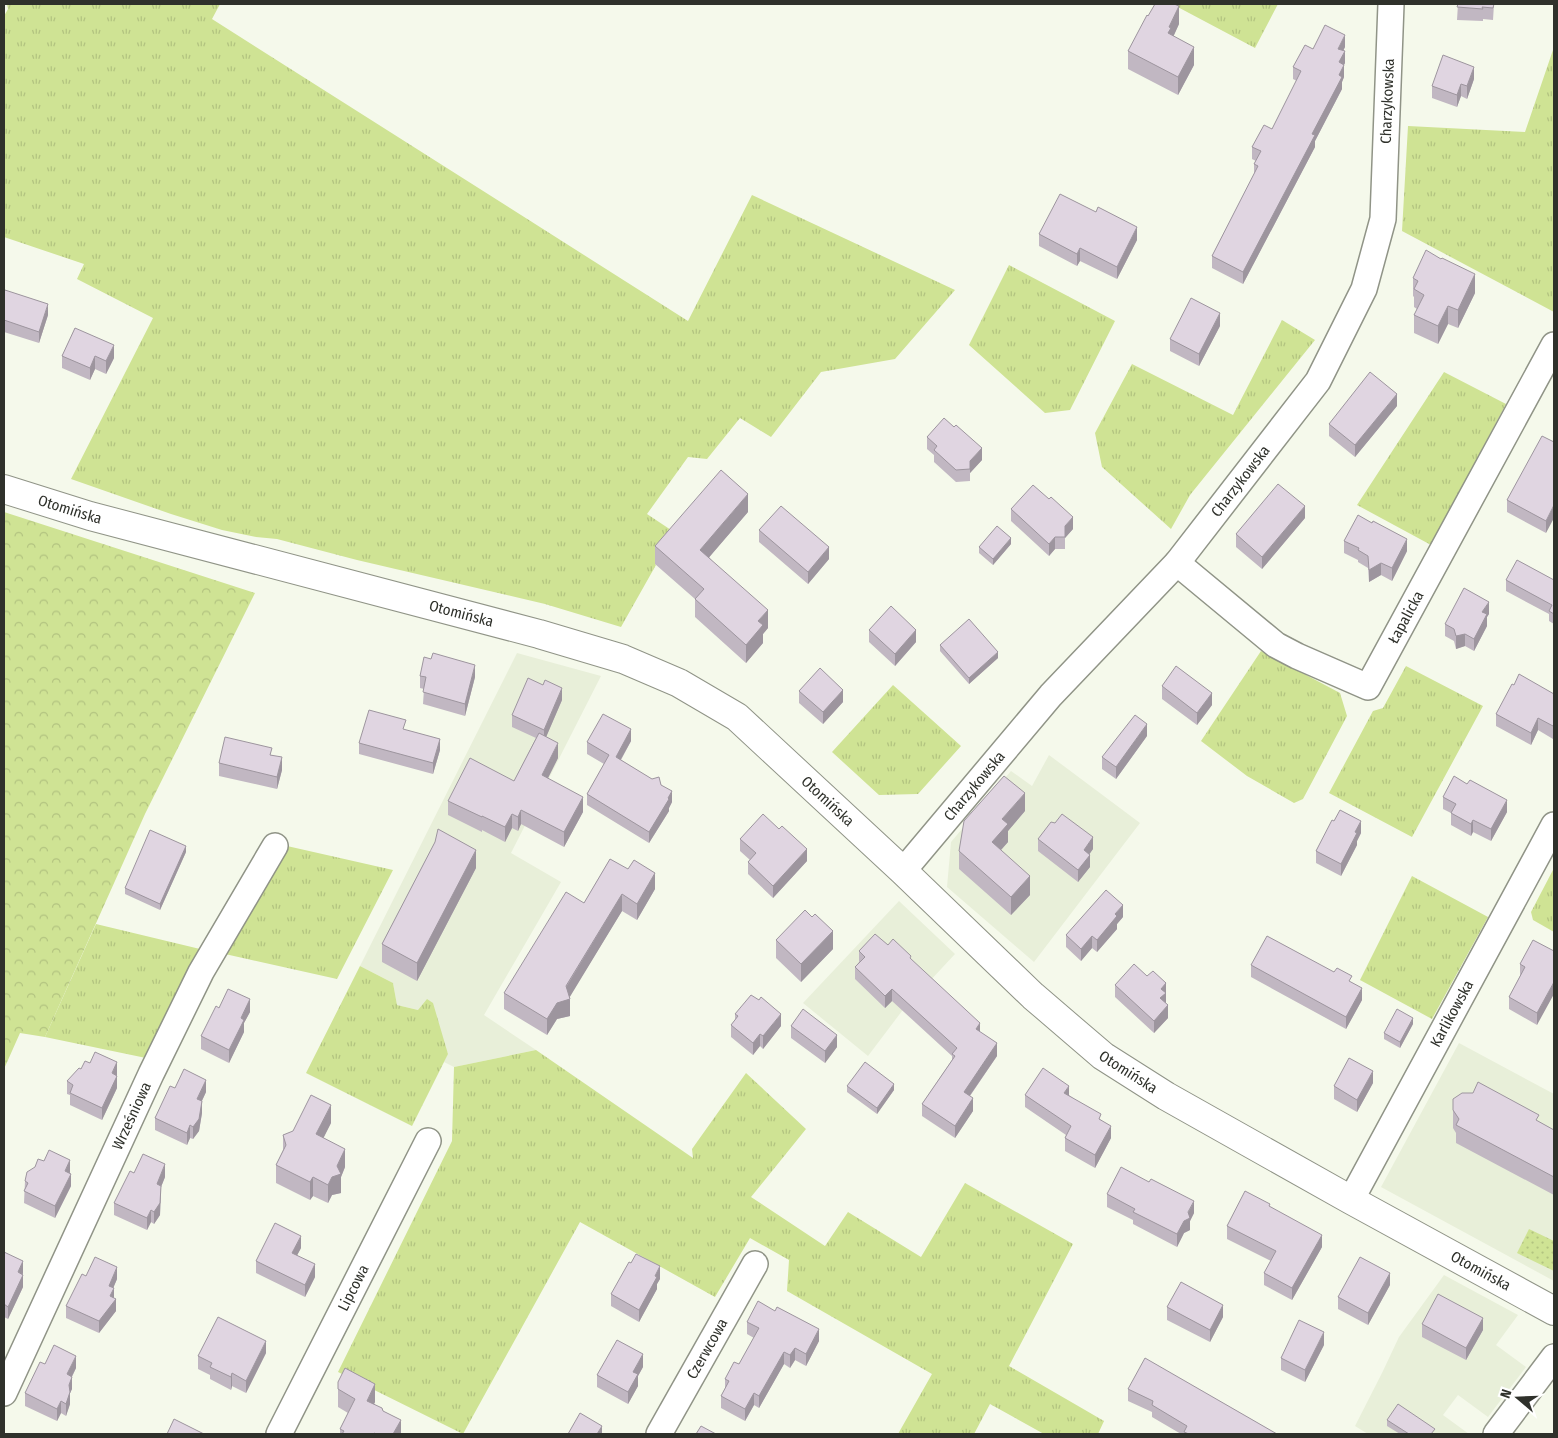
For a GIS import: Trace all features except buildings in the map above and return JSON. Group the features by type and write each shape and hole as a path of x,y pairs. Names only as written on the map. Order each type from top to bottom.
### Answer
{"street":[{"name":"Charzykowska","path":"903,872 1051,695 1177,563 1318,381 1364,289 1383,219 1391,4"},
{"name":"Łapalicka","path":"1177,563 1276,645 1368,687 1554,345"},
{"name":"Otomińska","path":"4,489 90,516 538,634 623,659 679,683 737,717 1033,996 1103,1056 1166,1096 1554,1311"},
{"name":"Karlikowska","path":"1352,1200 1554,825"},
{"name":"Wrześniowa","path":"4,1394 151,1074 201,972 275,846"},
{"name":"Lipcowa","path":"279,1434 428,1141"},
{"name":"Czerwcowa","path":"659,1434 755,1264"},
{"path":"1496,1434 1554,1358"}],"shaded area":[{"path":"517,653 601,676 511,853 561,882 484,1015 536,1050 454,1067 444,1062 448,1053 418,1010 397,1005 393,983 360,966"},
{"path":"1049,755 1140,823 1034,962 947,887 951,842 1011,771 1032,786"},
{"path":"899,901 955,954 902,1011 868,1056 803,1003"},
{"path":"1459,1043 1554,1094 1554,1281 1381,1187"},
{"path":"1444,1275 1518,1315 1496,1345 1526,1367 1488,1417 1458,1395 1443,1415 1469,1434 1368,1434 1355,1426 1399,1337"}],"green space":[{"path":"7,4 220,4 212,19 688,321 752,195 955,290 895,359 821,372 771,437 740,418 707,459 688,457 647,514 680,536 655,564 621,627 545,604 357,560 277,539 222,530 71,479 153,318 77,279 84,264 4,237 4,16 8,9"},
{"path":"1172,4 1278,4 1255,48"},
{"path":"1554,47 1554,312 1402,231 1408,126 1525,132"},
{"path":"1009,265 1115,321 1070,410 1045,413 969,345"},
{"path":"1282,320 1315,340 1190,495 1171,529 1102,467 1095,433 1132,364 1233,415"},
{"path":"1444,372 1506,404 1431,545 1357,505"},
{"path":"4,512 255,593 145,814 45,1037 20,1033 4,1069"},
{"path":"1261,651 1340,693 1347,716 1303,799 1294,803 1247,776 1201,741"},
{"path":"1406,666 1483,706 1412,837 1329,793 1373,711 1383,708"},
{"path":"893,685 961,746 918,794 879,795 832,752"},
{"path":"287,846 393,870 337,979 225,954"},
{"path":"1554,868 1554,932 1533,920 1531,912"},
{"path":"1412,876 1488,917 1432,1019 1360,980"},
{"path":"96,924 200,949 146,1058 45,1037"},
{"path":"360,966 393,983 397,1005 418,1010 427,999 433,1003 448,1054 412,1126 306,1073"},
{"path":"536,1050 693,1158 692,1149 746,1073 806,1129 751,1197 825,1246 848,1212 921,1257 965,1183 1073,1244 1009,1366 1104,1421 1098,1434 1044,1434 990,1404 974,1434 898,1434 932,1374 787,1291 789,1260 750,1238 715,1297 580,1222 463,1434 338,1372 452,1141 454,1067"},
{"path":"1529,1229 1554,1241 1554,1271 1517,1253"}]}
